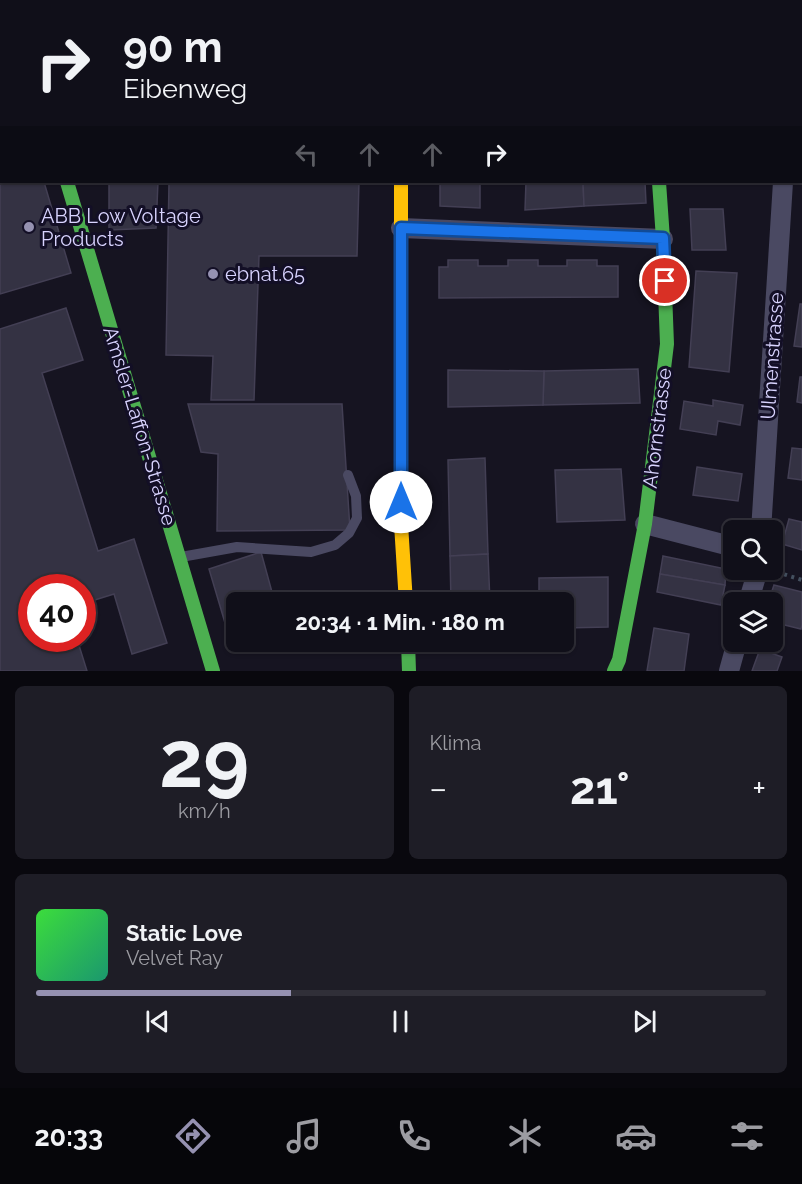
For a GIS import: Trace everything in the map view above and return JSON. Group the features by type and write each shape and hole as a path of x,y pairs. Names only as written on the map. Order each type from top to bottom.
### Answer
{"street":[{"name":"Amsler-Laffon-Strasse","path":"67,183 213,671"},
{"path":"401,183 401,524 405,592"},
{"name":"Ahornstrasse","path":"615,671 645,524 667,344 659,183"},
{"name":"Ulmenstrasse","path":"762,520 783,183"},
{"path":"401,228 663,238"},
{"path":"645,524 723,544"},
{"path":"408,652 409,671"},
{"path":"729,671 734,652"}],"lane":[{"path":"179,557 237,547 311,552 335,544 349,533 357,518 356,496 348,475"}],"path":[{"path":"783,574 802,580"}],"building":[{"name":"ABB Low Voltage Products","path":"0,183 44,183 71,273 0,294"},
{"path":"109,183 158,183 156,228 109,230"},
{"name":"ebnat.65","path":"169,183 359,183 357,256 259,256 254,400 211,400 213,356 166,355"},
{"path":"440,183 480,183 480,208 440,206"},
{"path":"526,183 583,183 584,206 525,210"},
{"path":"583,183 645,183 646,203 584,206"},
{"path":"690,209 723,209 726,250 692,250"},
{"path":"448,260 478,260 478,266 508,266 508,260 538,260 538,266 567,266 567,260 597,260 597,266 618,266 618,297 439,298 439,267 448,267"},
{"path":"696,271 737,273 729,372 689,367"},
{"path":"800,304 802,304 802,347 794,346"},
{"path":"66,308 83,360 42,373 98,551 134,539 167,643 132,654 114,594 96,600 96,574 18,574 18,652 81,652 87,671 0,671 0,329"},
{"path":"638,369 640,403 543,405 544,371"},
{"path":"448,370 544,371 543,405 448,407"},
{"path":"800,377 802,377 802,403 797,402"},
{"path":"713,400 743,405 740,425 718,421 716,435 680,429 684,401 713,406"},
{"path":"188,404 342,404 350,530 217,531 218,454 201,452"},
{"path":"792,448 802,449 802,480 788,478"},
{"path":"485,458 488,554 450,556 448,460"},
{"path":"697,467 742,474 738,501 693,495"},
{"path":"621,469 625,520 557,522 555,470"},
{"path":"789,519 802,522 802,550 783,544"},
{"path":"261,552 272,592 226,592 226,626 209,569"},
{"path":"488,554 490,592 451,592 450,556"},
{"path":"663,556 723,568 725,585 660,574"},
{"path":"660,574 725,585 721,605 657,592"},
{"path":"608,577 608,627 574,628 574,592 539,592 539,578"},
{"path":"774,585 802,592 801,629 783,625 783,592 772,592"},
{"path":"654,628 689,634 684,671 647,671"},
{"path":"759,652 768,652 782,657 777,671 752,671"}],"traffic: fast":[{"path":"67,183 213,671"},
{"path":"614,671 619,660 645,524 667,344 659,183"},
{"path":"408,652 409,671"}],"traffic: slow":[{"path":"401,183 401,524 405,592"}],"place":[{"name":"ABB Low Voltage Products","path":"29,227"},
{"name":"ebnat.65","path":"213,274"}],"route":[{"path":"401,502 401,228 663,238 665,281"}]}
